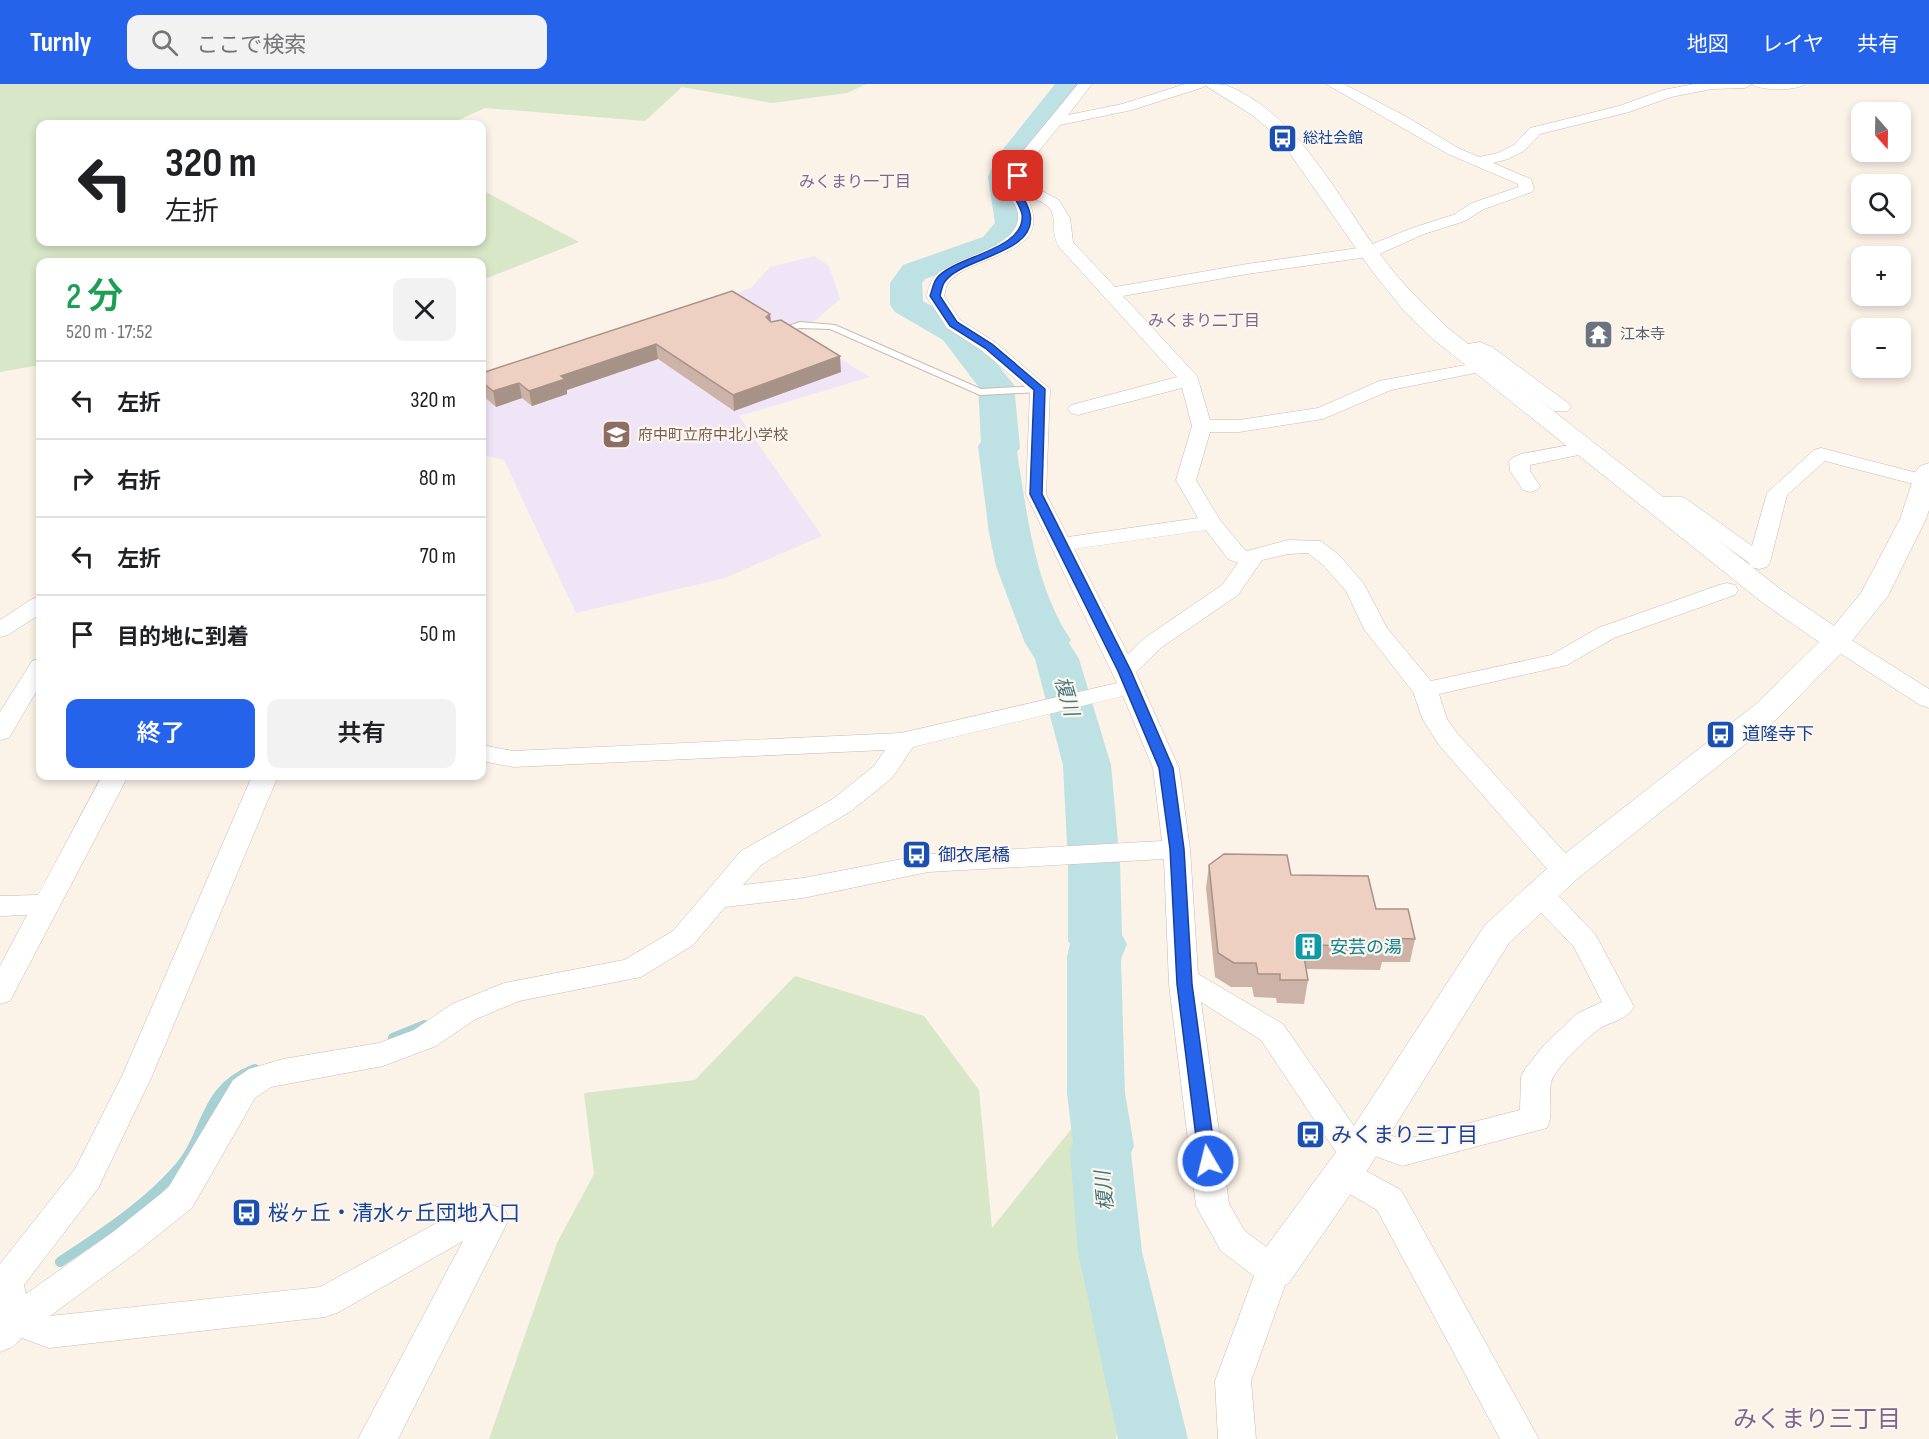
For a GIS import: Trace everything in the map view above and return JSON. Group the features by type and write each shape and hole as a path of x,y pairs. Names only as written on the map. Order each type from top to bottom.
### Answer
{"street":[{"path":"1085,84 1022,162 1014,189 1026,214 1025,227 1016,239 1000,250 965,264 941,280 935,296 953,324 988,346 1040,389 1036,494 1127,679 1166,768 1177,849 1184,984 1213,1206 1233,1241 1273,1271"},
{"path":"1053,121 1092,117 1139,105 1199,84"},
{"path":"1212,84 1258,111 1285,134 1369,252 1412,306 1462,350 1773,597 1859,657 1897,678 1929,700"},
{"path":"1111,293 1369,252 1418,231 1459,218 1478,206 1526,189 1525,182 1454,151 1402,120 1333,84"},
{"path":"1481,161 1503,156 1519,148 1535,131 1624,109 1668,93 1712,86 1745,84"},
{"path":"1759,84 1798,84"},
{"path":"1014,189 1042,195 1056,203 1064,221 1065,243 1190,380 1202,426 1186,480 1211,523 1236,554 1244,558 1287,547 1313,546 1330,560 1356,590 1376,628 1395,655 1425,690 1435,720 1552,882 1619,1007 1589,1021 1556,1052 1536,1077 1536,1119 1402,1153 1355,1156"},
{"path":"1462,350 1480,348 1561,407"},
{"path":"1202,426 1248,425 1323,413 1386,385 1483,366"},
{"path":"1078,409 1190,380"},
{"path":"1530,486 1520,471 1519,462 1528,458 1586,448"},
{"path":"1237,1439 1233,1381 1273,1271 1355,1156 1497,934 1552,882 1767,711 1836,641 1874,596 1913,519 1927,476 1821,454 1776,494 1760,560 1678,502 1657,504"},
{"path":"1062,544 1211,523"},
{"path":"486,754 513,759 904,741 1127,679 1154,642 1230,590 1254,556"},
{"path":"1425,690 1559,660 1606,633 1727,590"},
{"path":"0,630 36,607"},
{"path":"1,729 36,672"},
{"path":"8,1329 180,1198 244,1089 260,1078 283,1071 383,1054 425,1038 463,1012 514,991 631,969 683,938 751,858 842,805 883,772 904,741"},
{"path":"0,993 113,780"},
{"path":"8,1329 6,1282 87,1178 137,1076 264,780"},
{"path":"716,898 804,888 928,863 1177,849"},
{"path":"0,906 47,905"},
{"path":"1184,984 1193,983 1272,1032 1355,1156 1389,1200 1520,1439"},
{"path":"8,1329 49,1332 325,1302 465,1224 492,1219 395,1410 377,1439"}],"lane":[{"path":"772,332 800,325 832,327 980,392 1040,389"}],"shaded area":[{"name":"府中町立府中北小学校","path":"814,256 829,266 840,299 817,319 799,328 800,334 870,377 739,416 822,536 725,578 576,613 504,460 486,456 486,379 751,288 770,267"}],"green space":[{"path":"0,84 866,84 847,93 772,103 682,87 645,121 485,108 459,120 36,120 36,246 486,246 486,192 579,242 486,278 486,258 36,258 36,366 0,372"},
{"path":"795,976 924,1016 979,1090 992,1228 1117,1072 1132,1324 1116,1439 489,1439 557,1243 594,1174 584,1093 695,1080"}],"building":[{"path":"732,291 770,314 766,317 771,322 781,320 840,356 733,395 656,344 561,376 565,379 529,391 519,383 493,391 486,385 486,372"},
{"name":"安芸の湯","path":"1224,854 1287,855 1291,875 1368,876 1376,909 1408,909 1415,939 1384,938 1386,946 1302,945 1308,980 1280,980 1280,974 1258,974 1256,963 1234,963 1218,953 1209,865"}],"waterway":[{"name":"榎川","path":"1069,84 1010,158 1003,177 1011,224 994,244 914,272 906,283 907,305 955,333 996,385 1000,444 997,446 1001,448 998,451 1009,533 1017,566 1045,638 1049,640 1047,643 1057,659 1087,765 1094,863 1095,941 1100,944 1095,948 1098,952 1094,957 1096,1093 1104,1146 1100,1150 1110,1252 1153,1439"},
{"path":"393,1038 425,1025"},
{"path":"60,1262 150,1197 187,1157 214,1101 237,1078 255,1069"}],"place":[{"name":"総社会館","path":"1282,138"},
{"name":"江本寺","path":"1599,334"},
{"name":"府中町立府中北小学校","path":"617,435"},
{"name":"道隆寺下","path":"1721,734"},
{"name":"御衣尾橋","path":"917,855"},
{"name":"安芸の湯","path":"1309,947"},
{"name":"みくまり三丁目","path":"1310,1135"},
{"name":"桜ヶ丘・清水ヶ丘団地入口","path":"247,1213"}],"district":[{"name":"みくまり一丁目","path":"855,181"},
{"name":"みくまり二丁目","path":"1204,320"},
{"name":"みくまり三丁目","path":"1817,1419"}],"route":[{"path":"1018,176 1014,189 1026,214 1025,227 1016,239 1000,250 965,264 941,280 935,296 953,324 988,346 1040,389 1036,494 1124,671 1166,768 1177,849 1184,984 1208,1161"}]}
